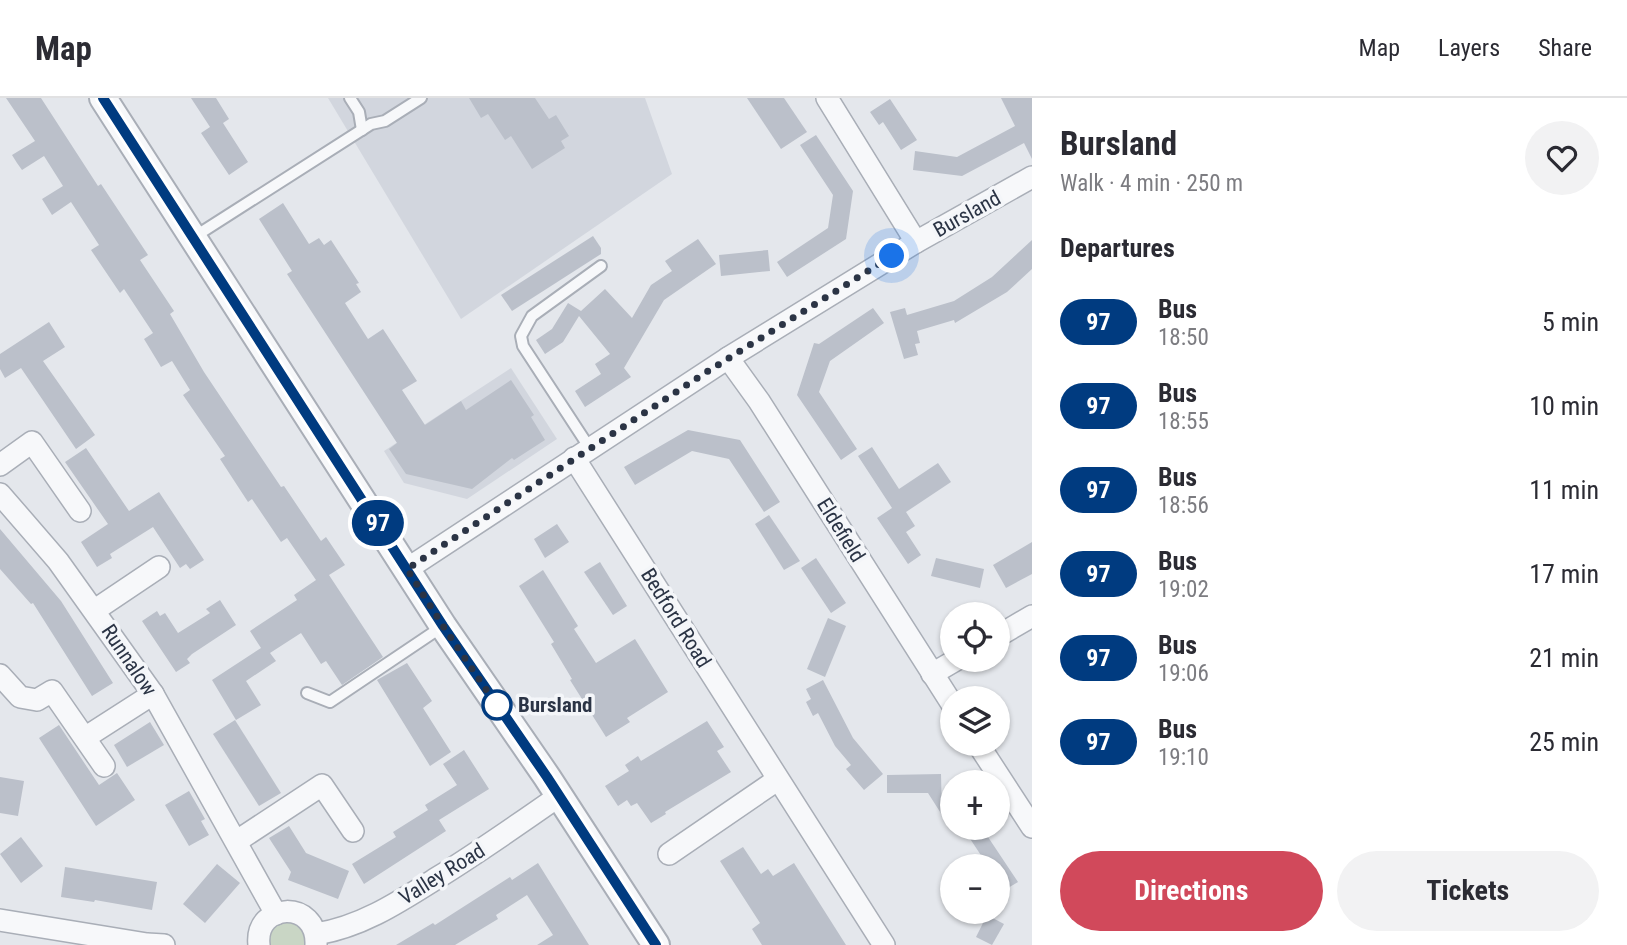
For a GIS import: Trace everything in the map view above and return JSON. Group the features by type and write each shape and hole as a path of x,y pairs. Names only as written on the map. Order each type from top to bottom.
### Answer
{"street":[{"path":"103,98 443,626 656,945"},
{"path":"827,98 916,242"},
{"name":"Bursland","path":"407,569 728,358 916,242 1032,177"},
{"name":"Eldefield","path":"728,358 759,401 940,686"},
{"path":"0,465 32,442 80,512"},
{"name":"Bedford Road","path":"582,452 777,780 884,945"},
{"name":"Runnalow","path":"0,494 96,610 153,694 276,914"},
{"path":"96,610 159,567"},
{"path":"1010,629 1032,616"},
{"path":"932,674 940,669"},
{"path":"0,675 20,697 37,700 52,691 104,766"},
{"path":"86,737 153,694"},
{"path":"986,756 1032,827"},
{"path":"669,854 777,780"},
{"path":"237,841 323,785 353,831"},
{"name":"Valley Road","path":"316,940 379,913 477,853 559,796"},
{"path":"259,945 261,927 276,914 284,911 307,919 316,940"},
{"path":"0,920 147,945 164,945"}],"lane":[{"path":"350,98 359,112 362,130"},
{"path":"194,237 371,124 385,121 421,98"},
{"path":"582,452 523,346 521,336 532,316 601,266"},
{"path":"307,693 330,702 443,626"}],"shaded area":[{"path":"328,98 645,98 672,174 461,319"},
{"path":"511,368 557,439 467,499 404,483 384,451"}],"green space":[{"path":"287,921 302,929 305,945 270,945 273,929"}],"building":[{"path":"6,98 41,98 98,186 101,184 148,255 140,260 174,311 170,314 204,372 281,487 284,486 321,541 326,537 345,565 329,575 383,657 342,685 326,661 321,664 301,633 270,653 276,661 246,681 261,705 236,720 212,680 261,648 250,631 297,600 294,595 316,580 287,538 281,542 252,499 248,502 220,459 225,456 183,395 190,390 172,361 161,367 144,339 153,333 124,289 120,293 91,250 99,245 71,202 52,215 42,199 63,186 44,156 22,170 17,163 12,155 35,141"},
{"path":"191,98 216,98 229,119 223,123 248,162 229,175 201,133 210,127"},
{"path":"469,98 535,98 549,119 556,115 569,136 561,141 565,148 532,169 511,136 505,140 488,114 481,118"},
{"path":"747,98 784,98 807,132 781,149"},
{"path":"1001,98 1032,98 1032,159 1024,143 962,176 913,170 915,151 957,157 1015,126"},
{"path":"890,99 917,140 901,150 883,122 879,125 870,112"},
{"path":"816,135 853,191 846,239 787,277 777,262 828,228 833,195 800,145"},
{"path":"283,203 309,244 319,238 324,245 331,240 359,283 356,284 361,292 345,303 368,339 383,329 417,381 402,390 425,425 461,401 466,410 511,380 534,415 531,417 545,440 514,460 512,458 472,489 406,474 389,449 397,443 287,274 292,271 259,219"},
{"path":"593,236 601,248 601,254 512,311 501,295"},
{"path":"698,239 716,264 664,300 624,368 631,377 585,407 575,391 601,374 595,364 610,354 579,316 563,342 545,354 536,340 552,329 568,303 581,311 605,289 632,318 651,285 672,271 665,261"},
{"path":"1032,240 1032,269 1007,292 955,323 954,320 917,331 920,343 915,344 918,355 904,359 890,312 905,308 907,315 954,301 992,277"},
{"path":"768,250 770,271 721,276 719,255"},
{"path":"873,308 884,323 830,361 819,392 857,449 841,460 797,395 814,343 819,344"},
{"path":"49,322 65,347 43,361 95,435 76,449 21,368 5,378 0,369 0,354"},
{"path":"688,430 740,440 780,502 764,512 729,459 692,451 635,485 624,467"},
{"path":"872,447 899,489 938,463 951,482 906,512 915,526 906,532 921,555 908,564 877,518 892,508 858,456"},
{"path":"86,448 129,511 159,492 204,560 190,569 186,564 180,568 153,527 110,554 112,558 97,567 81,542 108,524 65,462"},
{"path":"769,515 800,561 784,570 755,524"},
{"path":"557,524 569,542 545,558 534,539"},
{"path":"0,529 61,601 113,683 92,696 33,603 31,604 0,569"},
{"path":"1032,542 1032,574 1006,588 993,565"},
{"path":"816,558 846,603 831,613 801,568"},
{"path":"936,558 984,569 980,588 931,576"},
{"path":"600,562 627,606 613,615 584,572"},
{"path":"543,570 578,626 574,629 596,663 635,639 668,692 627,718 630,722 606,737 570,680 572,679 551,644 554,642 519,586"},
{"path":"220,600 236,625 192,654 187,659 190,663 176,672 142,621 157,611 160,616 165,613 178,633 210,613 206,609"},
{"path":"828,618 846,626 825,677 807,669"},
{"path":"407,663 432,701 423,708 451,752 430,766 377,680"},
{"path":"823,680 853,738 883,774 864,790 846,769 851,765 835,746 818,713 813,716 806,702 811,699 806,689"},
{"path":"235,720 281,793 259,806 213,734"},
{"path":"707,721 724,747 717,751 731,772 651,823 637,803 631,806 627,800 618,806 605,786 629,771 625,765 638,756 641,761"},
{"path":"150,722 164,745 127,767 114,745"},
{"path":"59,725 99,785 117,773 135,800 96,826 39,738"},
{"path":"464,750 489,789 439,820 446,831 364,884 352,864 396,837 393,832 428,810 425,805 457,785 443,764"},
{"path":"940,774 940,812 928,793 887,793 887,775"},
{"path":"0,777 24,781 18,816 0,813"},
{"path":"189,791 205,819 201,821 209,835 189,846 165,805"},
{"path":"289,826 306,853 349,871 338,899 288,880 291,872 269,838"},
{"path":"21,837 43,866 21,883 0,854"},
{"path":"971,840 990,840 999,854 980,854"},
{"path":"743,847 761,874 768,869 773,876 794,863 846,945 762,945 752,929 760,923 720,861"},
{"path":"538,863 589,945 537,945 553,935 527,895 496,915 498,919 455,945 396,945 433,923 435,925 510,877 512,880"},
{"path":"217,864 240,883 205,923 183,904"},
{"path":"65,867 157,882 152,910 61,897"},
{"path":"1010,870 1018,882 1010,887"},
{"path":"982,924 1004,924 992,945 976,937"}],"bus line":[{"name":"97","path":"103,98 443,626 547,777 656,945"}],"place":[{"name":"Bursland","path":"497,705"}],"route":[{"path":"497,705 502,713 407,569 574,457 892,256"}]}
